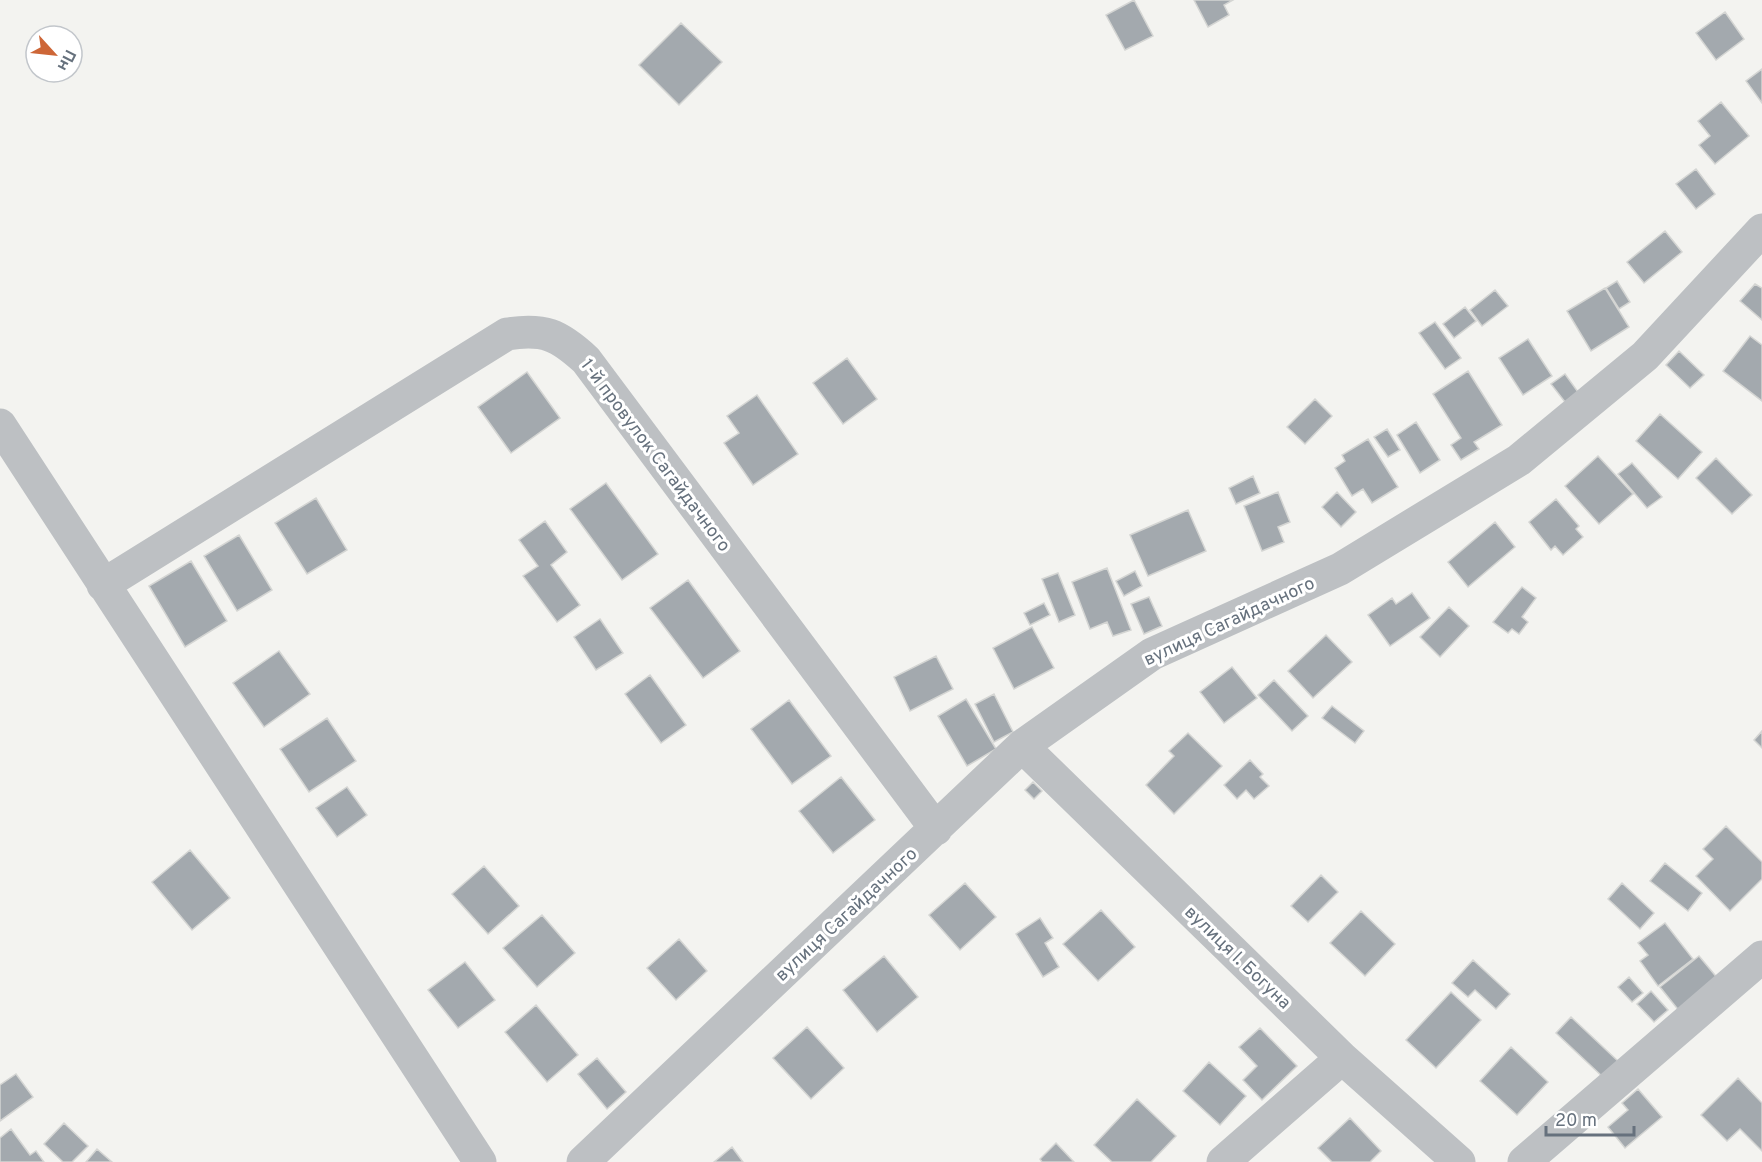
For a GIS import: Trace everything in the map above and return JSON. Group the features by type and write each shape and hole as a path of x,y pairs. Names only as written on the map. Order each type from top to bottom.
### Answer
{"street":[{"name":"вулиця Сагайдачного","path":"584,1162 1022,746 1152,654 1340,570 1519,460 1646,356 1762,230"},
{"name":"1-й провулок Сагайдачного","path":"103,585 507,334 531,330 553,335 586,360 936,829"},
{"path":"0,425 480,1162"},
{"name":"вулиця І. Богуна","path":"1022,746 1342,1058 1459,1162"},
{"path":"1524,1162 1762,957"},
{"path":"1223,1162 1342,1058"}],"building":[{"path":"1134,0 1153,36 1125,50 1106,15"},
{"path":"1194,0 1233,0 1224,5 1229,15 1208,27"},
{"path":"1725,12 1744,39 1716,60 1696,33"},
{"path":"681,23 722,62 679,105 639,65"},
{"path":"1762,69 1762,103 1746,81"},
{"path":"1721,102 1749,136 1715,164 1699,145 1710,136 1698,121"},
{"path":"1696,169 1715,194 1696,209 1676,184"},
{"path":"1665,231 1682,252 1644,283 1627,262"},
{"path":"1617,281 1630,302 1619,309 1606,288"},
{"path":"1755,284 1762,288 1762,320 1740,301"},
{"path":"1605,288 1629,327 1591,351 1567,311"},
{"path":"1495,290 1508,306 1482,326 1470,310"},
{"path":"1465,307 1476,321 1454,338 1443,324"},
{"path":"1435,322 1461,358 1445,369 1419,333"},
{"path":"1750,336 1762,345 1762,401 1723,371"},
{"path":"1528,339 1552,376 1523,395 1499,358"},
{"path":"1679,351 1704,375 1690,388 1666,365"},
{"path":"847,358 877,399 843,424 813,383"},
{"path":"1468,371 1502,425 1474,442 1479,449 1461,460 1451,445 1461,438 1433,394"},
{"path":"527,372 560,418 511,453 478,407"},
{"path":"1565,374 1578,392 1565,402 1551,384"},
{"path":"757,395 798,454 753,485 724,443 739,433 727,416"},
{"path":"1315,399 1332,416 1305,444 1287,427"},
{"path":"1660,414 1702,452 1678,479 1636,441"},
{"path":"1416,422 1440,460 1420,473 1397,435"},
{"path":"1387,429 1400,450 1388,457 1374,437"},
{"path":"1368,439 1398,487 1372,503 1363,489 1352,496 1335,468 1345,461 1342,455"},
{"path":"1598,456 1633,494 1599,524 1565,486"},
{"path":"1716,458 1752,495 1732,514 1696,478"},
{"path":"1632,463 1662,497 1647,508 1618,474"},
{"path":"1253,476 1260,493 1236,504 1229,488"},
{"path":"606,483 658,554 622,580 570,509"},
{"path":"1278,492 1290,522 1278,527 1284,542 1262,551 1244,506"},
{"path":"1337,492 1356,512 1341,527 1322,507"},
{"path":"316,498 347,550 307,574 275,523"},
{"path":"1556,499 1579,526 1576,529 1583,537 1563,555 1555,546 1551,550 1529,522"},
{"path":"1188,510 1206,551 1148,576 1130,535"},
{"path":"545,521 567,552 551,565 580,605 557,622 523,576 538,566 519,540"},
{"path":"1495,522 1515,547 1468,587 1448,562"},
{"path":"239,535 272,590 237,611 204,556"},
{"path":"191,561 227,621 185,647 149,586"},
{"path":"1107,568 1131,630 1113,636 1107,622 1090,629 1072,582"},
{"path":"1135,571 1142,586 1124,596 1116,581"},
{"path":"1058,573 1075,615 1059,622 1042,579"},
{"path":"688,580 740,651 703,678 650,608"},
{"path":"1522,587 1536,598 1522,617 1528,622 1519,634 1512,629 1508,633 1493,622"},
{"path":"1412,593 1430,618 1390,646 1368,615 1392,598 1396,604"},
{"path":"1149,597 1162,626 1144,634 1131,604"},
{"path":"1044,603 1050,615 1030,625 1024,613"},
{"path":"1449,607 1469,626 1440,657 1420,637"},
{"path":"600,619 623,653 596,670 574,637"},
{"path":"1032,627 1054,668 1014,689 993,648"},
{"path":"1326,635 1352,662 1313,698 1288,671"},
{"path":"279,651 310,694 264,727 233,683"},
{"path":"936,656 953,689 910,711 894,677"},
{"path":"1232,667 1257,698 1224,723 1200,692"},
{"path":"650,675 686,725 661,743 625,694"},
{"path":"1274,680 1308,716 1292,731 1258,695"},
{"path":"994,694 1013,732 994,742 975,704"},
{"path":"966,699 996,749 967,766 938,716"},
{"path":"789,700 831,756 792,784 751,729"},
{"path":"1332,706 1364,731 1355,743 1322,718"},
{"path":"327,718 356,761 309,792 280,749"},
{"path":"1762,731 1762,748 1754,740"},
{"path":"1188,733 1222,766 1174,814 1146,785 1174,756 1169,751"},
{"path":"1250,760 1263,774 1260,777 1269,786 1254,799 1246,790 1237,799 1224,785"},
{"path":"841,777 875,820 833,853 799,811"},
{"path":"1033,782 1042,791 1034,799 1025,790"},
{"path":"347,787 367,815 337,837 316,808"},
{"path":"1726,826 1762,862 1762,879 1730,911 1696,876 1713,859 1703,849"},
{"path":"190,850 230,898 192,930 152,882"},
{"path":"1665,863 1702,893 1688,911 1650,881"},
{"path":"484,866 519,906 488,934 452,894"},
{"path":"1321,875 1338,892 1308,922 1291,906"},
{"path":"965,883 996,917 960,950 929,915"},
{"path":"1622,883 1654,913 1640,929 1608,899"},
{"path":"1101,910 1135,947 1098,981 1063,944"},
{"path":"1361,911 1395,944 1365,976 1330,943"},
{"path":"542,915 575,953 537,987 503,948"},
{"path":"1040,918 1053,938 1045,943 1059,967 1043,977 1016,934"},
{"path":"1665,923 1693,959 1658,986 1640,961 1648,955 1638,943"},
{"path":"679,939 707,971 676,1000 647,968"},
{"path":"884,956 918,997 877,1032 843,990"},
{"path":"1699,956 1719,980 1680,1012 1660,987"},
{"path":"1473,960 1510,994 1496,1009 1475,990 1468,997 1452,983"},
{"path":"465,962 495,1000 458,1028 428,990"},
{"path":"1629,977 1643,993 1632,1002 1618,987"},
{"path":"1651,991 1668,1010 1654,1022 1637,1004"},
{"path":"1451,992 1481,1020 1436,1068 1406,1040"},
{"path":"536,1005 578,1055 547,1082 505,1032"},
{"path":"1571,1017 1620,1063 1605,1079 1556,1033"},
{"path":"807,1027 844,1068 811,1099 773,1058"},
{"path":"1260,1028 1297,1066 1262,1100 1243,1080 1257,1066 1239,1047"},
{"path":"1511,1047 1548,1082 1517,1115 1480,1081"},
{"path":"597,1058 626,1092 607,1109 578,1074"},
{"path":"1209,1062 1246,1096 1220,1125 1183,1091"},
{"path":"16,1074 33,1097 0,1121 0,1085"},
{"path":"1738,1078 1762,1103 1762,1151 1740,1129 1727,1141 1701,1115"},
{"path":"1638,1089 1662,1117 1625,1148 1608,1127 1628,1110 1622,1103"},
{"path":"1137,1099 1176,1136 1151,1162 1112,1162 1094,1145"},
{"path":"1350,1118 1381,1151 1370,1162 1332,1162 1318,1148"},
{"path":"64,1123 88,1146 72,1162 63,1162 44,1144"},
{"path":"11,1129 30,1155 36,1151 44,1162 0,1162 0,1138"},
{"path":"1056,1143 1074,1162 1042,1162 1040,1159"},
{"path":"732,1147 743,1162 714,1162"},
{"path":"97,1149 112,1162 86,1162"}]}
